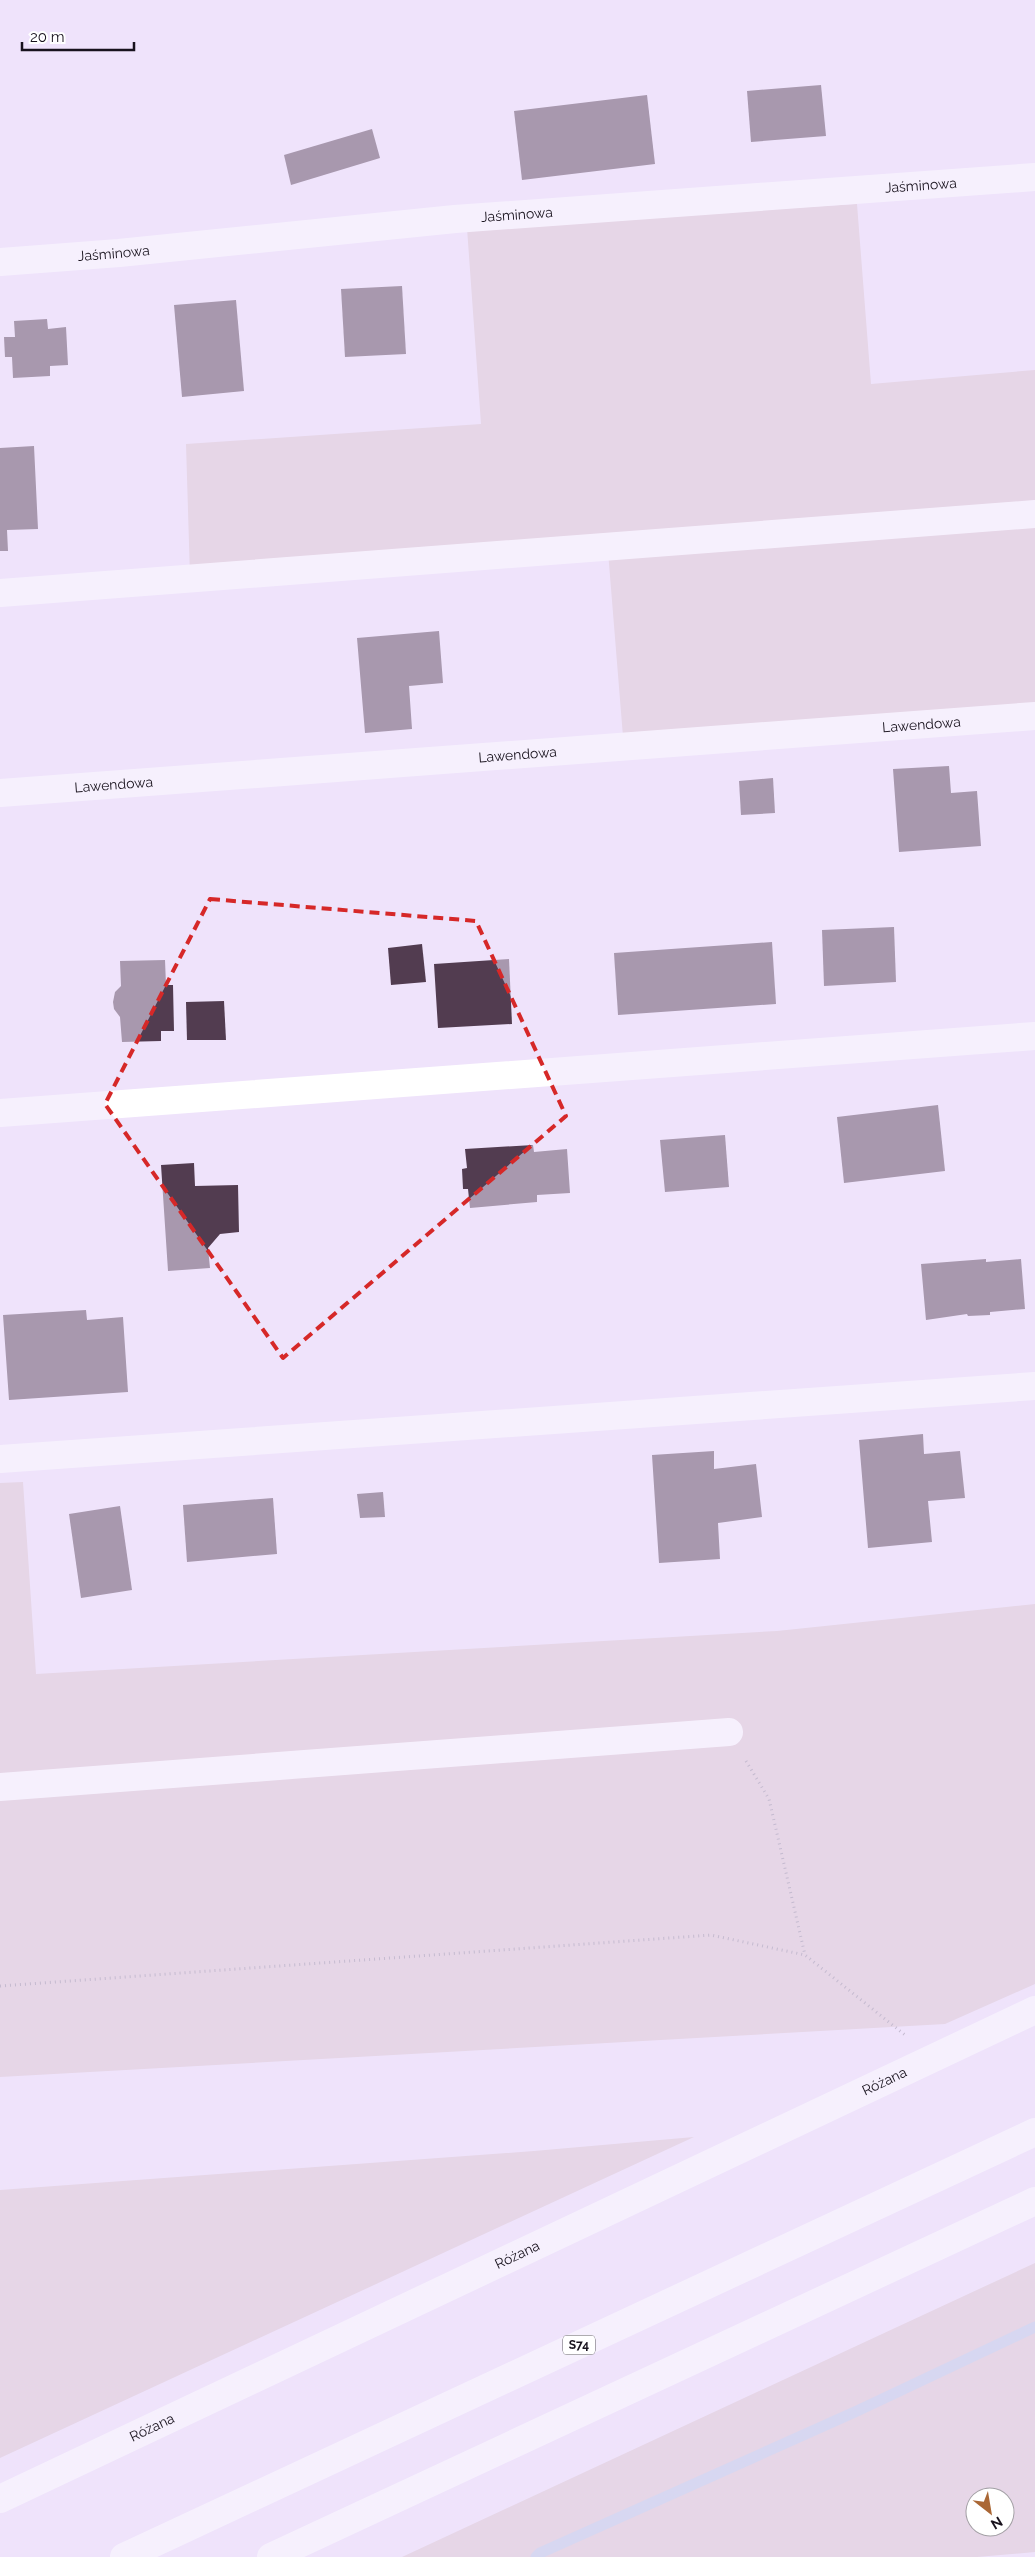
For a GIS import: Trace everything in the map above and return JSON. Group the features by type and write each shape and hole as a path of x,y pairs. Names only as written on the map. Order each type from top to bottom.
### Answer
{"main road":[{"name":"Jaśminowa","path":"0,262 455,219 1035,177"},
{"path":"0,593 1035,514"},
{"name":"Lawendowa","path":"0,793 1035,716"},
{"path":"0,1113 1035,1036"},
{"path":"0,1459 1035,1386"},
{"path":"0,1787 729,1732"},
{"name":"Różana","path":"0,2499 1035,2010"},
{"name":"S74","path":"124,2557 1035,2132"},
{"path":"271,2557 1035,2201"}],"path":[{"path":"729,1732 769,1799 805,1955"},
{"path":"0,1986 711,1935 805,1955 835,1977 933,2058"}],"highlighted area":[{"path":"210,899 476,921 566,1116 283,1358 105,1104"}],"shaded area":[{"path":"857,204 871,384 1035,370 1035,708 624,749 607,539 190,577 186,444 481,424 467,228"},
{"path":"23,1482 36,1674 777,1631 1035,1604 1035,1984 945,2024 0,2077 0,1483"},
{"path":"694,2137 0,2458 0,2190 534,2151"},
{"path":"1035,2263 1035,2552 977,2557 402,2557"}],"building":[{"path":"821,85 826,136 751,142 747,91"},
{"path":"647,95 655,164 522,180 514,111"},
{"path":"372,129 380,158 291,185 284,155"},
{"path":"402,286 406,354 345,357 341,289"},
{"path":"236,300 244,391 182,397 174,305"},
{"path":"47,319 48,329 66,327 68,365 50,366 50,376 13,378 12,357 5,357 4,337 15,337 14,321"},
{"path":"34,446 38,529 7,530 8,551 0,551 0,448"},
{"path":"439,631 443,683 409,686 412,729 365,733 357,638"},
{"path":"949,766 951,793 977,791 981,846 899,852 893,769"},
{"path":"773,778 775,813 741,815 739,781"},
{"path":"894,927 896,982 824,986 822,930"},
{"path":"772,942 776,1004 618,1015 614,953"},
{"path":"422,944 426,982 391,985 388,948"},
{"path":"509,959 512,1024 438,1028 434,964"},
{"path":"165,960 166,985 173,985 174,1031 161,1031 161,1041 122,1042 120,1017 114,1009 113,1002 115,992 121,986 120,961"},
{"path":"224,1001 226,1040 187,1040 186,1002"},
{"path":"938,1105 945,1171 844,1183 837,1117"},
{"path":"725,1135 729,1187 665,1192 660,1140"},
{"path":"533,1145 534,1152 567,1149 570,1193 537,1195 537,1202 470,1208 468,1189 463,1189 462,1169 467,1168 465,1149"},
{"path":"194,1163 195,1186 238,1185 239,1232 220,1234 208,1248 210,1268 168,1271 161,1165"},
{"path":"986,1259 986,1262 1021,1259 1025,1309 990,1312 990,1315 968,1316 967,1314 926,1320 921,1264"},
{"path":"86,1310 87,1320 123,1317 128,1392 9,1400 3,1315"},
{"path":"923,1434 924,1454 960,1451 965,1498 928,1501 932,1542 868,1548 859,1440"},
{"path":"714,1451 714,1469 756,1464 762,1517 718,1523 720,1559 659,1563 652,1455"},
{"path":"383,1492 385,1517 360,1518 357,1494"},
{"path":"273,1498 277,1554 187,1562 183,1505"},
{"path":"120,1506 132,1590 81,1598 69,1514"}],"waterway":[{"path":"536,2557 540,2553 857,2411 1035,2327"}]}
